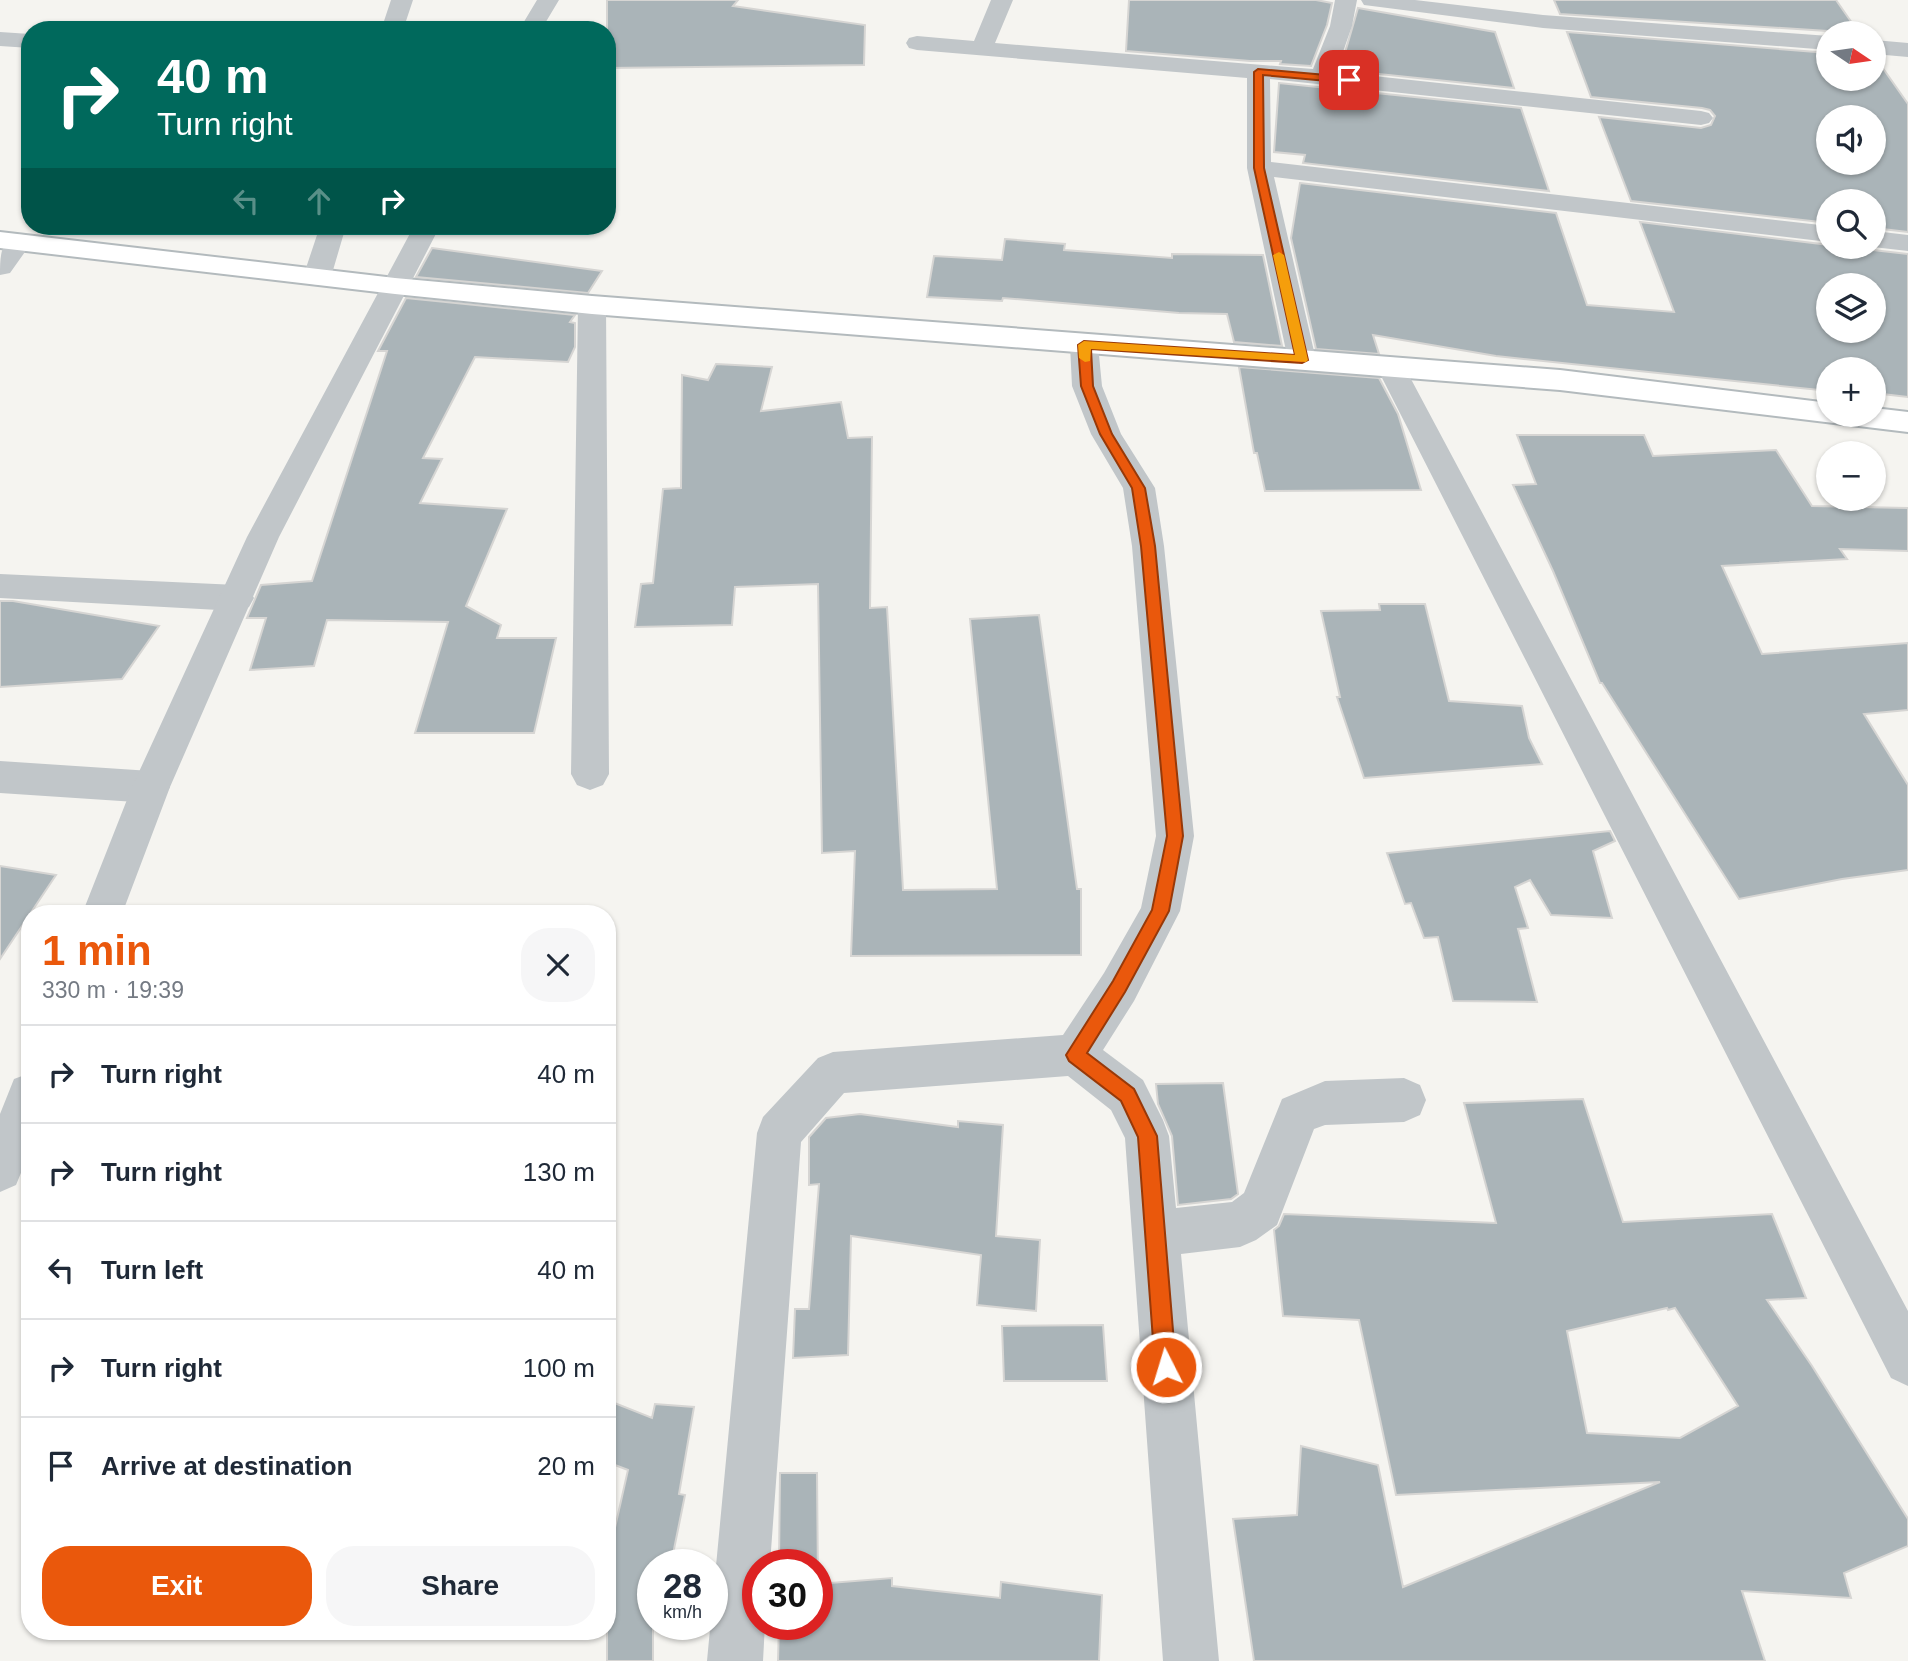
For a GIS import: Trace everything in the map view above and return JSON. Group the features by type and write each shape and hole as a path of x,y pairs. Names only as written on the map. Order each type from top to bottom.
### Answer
{"main road":[{"path":"9,241 317,278 592,305 1560,380 1816,411"},
{"path":"1886,420 1908,422"}],"street":[{"path":"395,21 402,0"},
{"path":"535,21 548,0"},
{"path":"982,48 1002,0"},
{"path":"1322,77 1342,26 1346,0"},
{"path":"1372,0 1436,11 1816,42"},
{"path":"0,39 21,40"},
{"path":"917,43 1322,77 1701,118"},
{"path":"1886,48 1908,50"},
{"path":"1258,72 1259,168 1302,360"},
{"path":"1259,168 1816,232"},
{"path":"317,278 329,235"},
{"path":"105,905 151,787 263,537 422,235"},
{"path":"1886,240 1908,243"},
{"path":"0,267 9,241"},
{"path":"590,774 592,305"},
{"path":"1075,1055 1119,987 1160,911 1175,836 1148,546 1139,488 1106,434 1087,386 1084,345"},
{"path":"1390,366 1908,1361"},
{"path":"0,586 237,598"},
{"path":"0,778 151,787"},
{"path":"735,1661 779,1133 833,1073 1075,1055 1127,1095 1147,1136 1191,1661"},
{"path":"1154,1234 1241,1224 1261,1209 1298,1114 1325,1102 1404,1100"},
{"path":"0,1169 21,1116"}],"building":[{"path":"607,0 738,0 733,6 865,25 864,65 616,68 616,21 607,21"},
{"path":"1129,0 1316,0 1332,3 1327,25 1311,66 1280,64 1281,61 1126,51"},
{"path":"1554,0 1836,0 1851,21 1816,21 1816,30 1560,14"},
{"path":"1358,8 1495,32 1514,88 1340,70"},
{"path":"1567,32 1816,52 1816,91 1886,91 1886,73 1908,104 1908,232 1886,229 1886,189 1816,189 1816,222 1631,201 1599,117 1701,128 1711,125 1715,116 1710,110 1591,97"},
{"path":"1279,83 1521,108 1549,191 1303,163 1305,155 1274,152"},
{"path":"1300,183 1556,213 1587,305 1674,312 1640,222 1816,243 1816,259 1886,259 1886,251 1908,254 1908,397 1886,394 1886,357 1816,357 1816,390 1496,356 1373,335 1379,354 1316,349 1291,238"},
{"path":"1005,239 1065,244 1064,250 1172,258 1172,254 1263,255 1282,346 1234,342 1227,314 1179,313 1003,298 1002,301 927,297 934,256 1002,260"},
{"path":"432,248 602,271 588,293 416,277"},
{"path":"406,298 575,315 570,322 575,323 575,347 568,362 475,357 423,458 442,459 420,503 507,509 466,606 501,625 497,638 556,638 534,733 415,733 448,622 327,620 314,666 250,670 266,618 247,618 261,585 312,581 387,351 378,351"},
{"path":"716,364 772,367 761,411 841,402 848,438 872,437 870,608 887,607 903,890 997,889 970,619 1039,615 1077,889 1081,889 1081,955 851,956 855,851 822,853 818,584 735,587 732,625 635,627 641,584 653,583 663,489 681,488 682,375 708,380"},
{"path":"1239,367 1379,378 1398,414 1421,490 1265,491 1257,453 1254,453"},
{"path":"1517,435 1644,435 1653,456 1776,450 1812,506 1816,506 1816,511 1886,511 1886,508 1908,508 1908,551 1840,549 1847,559 1722,566 1762,654 1908,643 1908,710 1864,714 1908,785 1908,870 1842,879 1739,899 1600,683 1513,485 1536,484"},
{"path":"0,601 159,626 122,679 0,687"},
{"path":"1379,604 1425,604 1449,701 1522,706 1529,738 1542,764 1364,778 1337,697 1340,697 1321,611 1380,610"},
{"path":"1610,831 1615,841 1593,851 1612,918 1551,915 1530,880 1515,887 1528,928 1518,929 1537,1002 1453,1001 1438,937 1424,938 1411,903 1405,904 1387,853"},
{"path":"0,866 56,875 36,905 21,905 21,928 0,959"},
{"path":"1223,1083 1238,1194 1231,1199 1178,1205 1172,1136 1158,1104 1156,1084"},
{"path":"1583,1099 1623,1222 1772,1214 1806,1298 1767,1300 1812,1366 1908,1519 1908,1546 1844,1573 1851,1598 1742,1591 1765,1661 1254,1661 1233,1519 1297,1515 1301,1446 1378,1465 1403,1587 1660,1482 1396,1495 1359,1320 1283,1316 1274,1230 1279,1226 1284,1214 1496,1223 1464,1103","holes":["1667,1308 1675,1308 1738,1406 1680,1438 1587,1433 1567,1331"]},
{"path":"860,1114 958,1127 958,1121 1003,1125 996,1236 1040,1240 1036,1311 977,1305 981,1255 851,1236 848,1355 793,1358 795,1309 809,1309 819,1184 809,1185 809,1137 826,1118"},
{"path":"1103,1325 1107,1381 1004,1381 1002,1326"},
{"path":"616,1404 652,1418 655,1404 694,1407 679,1494 685,1495 674,1549 637,1549 637,1640 653,1640 653,1661 607,1661 607,1640 616,1640 616,1523 628,1470 616,1465"},
{"path":"780,1473 817,1473 818,1549 779,1549"},
{"path":"892,1578 892,1586 1000,1598 1001,1582 1102,1595 1099,1661 778,1661 779,1640 833,1640 833,1583"}],"slow traffic":[{"path":"1085,358 1084,345 1302,360 1279,255"}],"route":[{"path":"1166,1367 1147,1136 1127,1095 1075,1055 1119,987 1160,911 1175,836 1148,546 1139,488 1106,434 1087,386 1084,345 1302,360 1259,168 1258,72 1349,80"}]}
